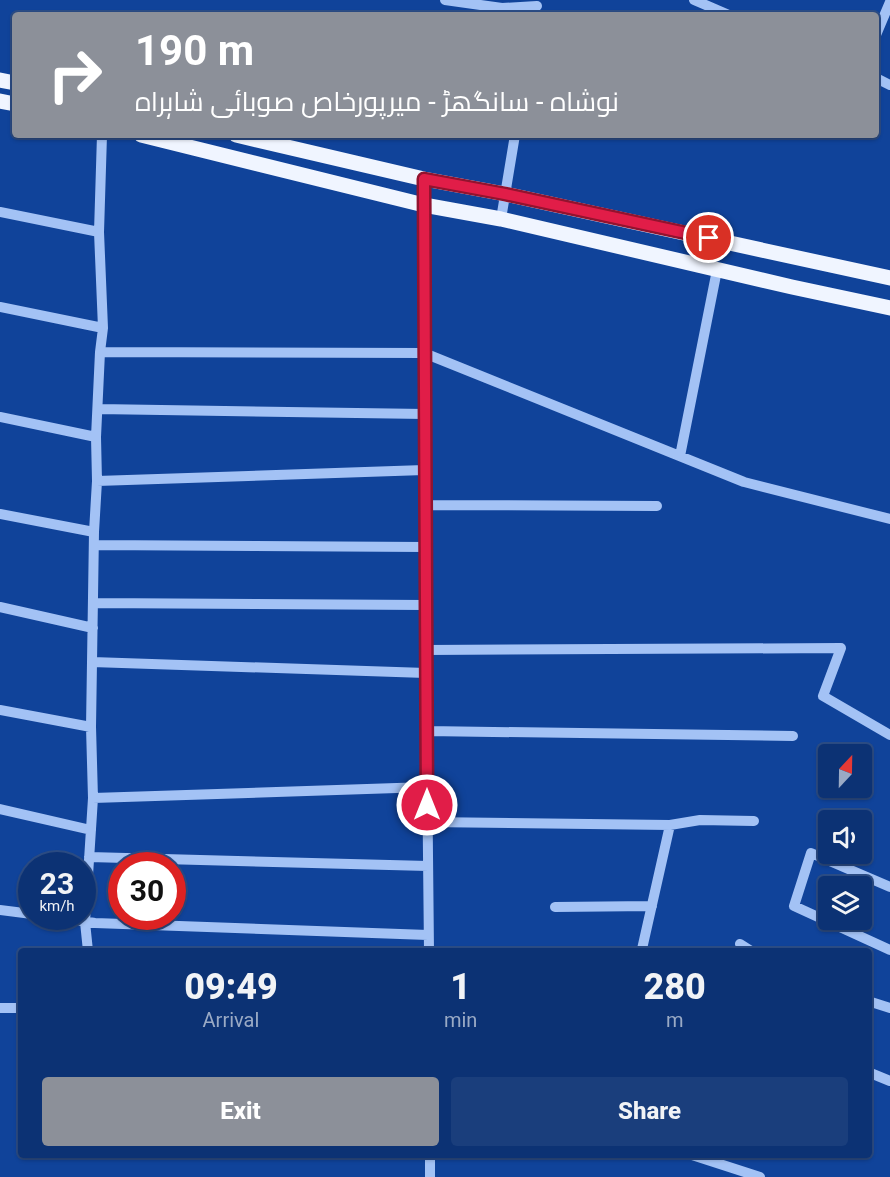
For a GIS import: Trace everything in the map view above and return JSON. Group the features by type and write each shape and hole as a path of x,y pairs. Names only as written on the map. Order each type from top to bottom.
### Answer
{"main road":[{"path":"153,138 424,205 501,219 890,308"},
{"path":"249,138 424,179 505,194 890,278"}],"street":[{"path":"445,0 502,8 537,7"},
{"path":"694,0 722,12"},
{"path":"879,28 890,2"},
{"path":"89,852 93,798 91,727 96,437 103,328 99,232 102,138"},
{"path":"501,219 514,138"},
{"path":"424,179 424,470 429,948"},
{"path":"0,212 99,232"},
{"path":"680,456 717,270"},
{"path":"0,307 103,328"},
{"path":"100,352 424,353 744,482 890,519"},
{"path":"98,410 425,414"},
{"path":"0,417 96,437"},
{"path":"97,481 424,470"},
{"path":"425,505 657,506"},
{"path":"0,514 94,532"},
{"path":"94,545 425,547"},
{"path":"93,603 426,605"},
{"path":"0,607 93,628"},
{"path":"426,650 841,648 823,696 890,735"},
{"path":"92,662 426,673"},
{"path":"0,710 91,727"},
{"path":"427,731 793,736"},
{"path":"93,798 427,787"},
{"path":"0,809 91,830"},
{"path":"427,822 670,825 700,820 754,821"},
{"path":"642,948 670,825"},
{"path":"890,887 812,853 794,906 890,950"},
{"path":"96,857 428,866"},
{"path":"555,907 652,906"},
{"path":"0,910 18,912"},
{"path":"96,922 428,934"},
{"path":"86,930 88,948"},
{"path":"740,944 746,948"},
{"path":"872,1002 890,1008"},
{"path":"0,1008 18,1008"},
{"path":"872,1074 890,1082"},
{"path":"430,1158 430,1177"},
{"path":"701,1158 760,1177"}],"route":[{"path":"427,805 424,179 709,238"}]}
